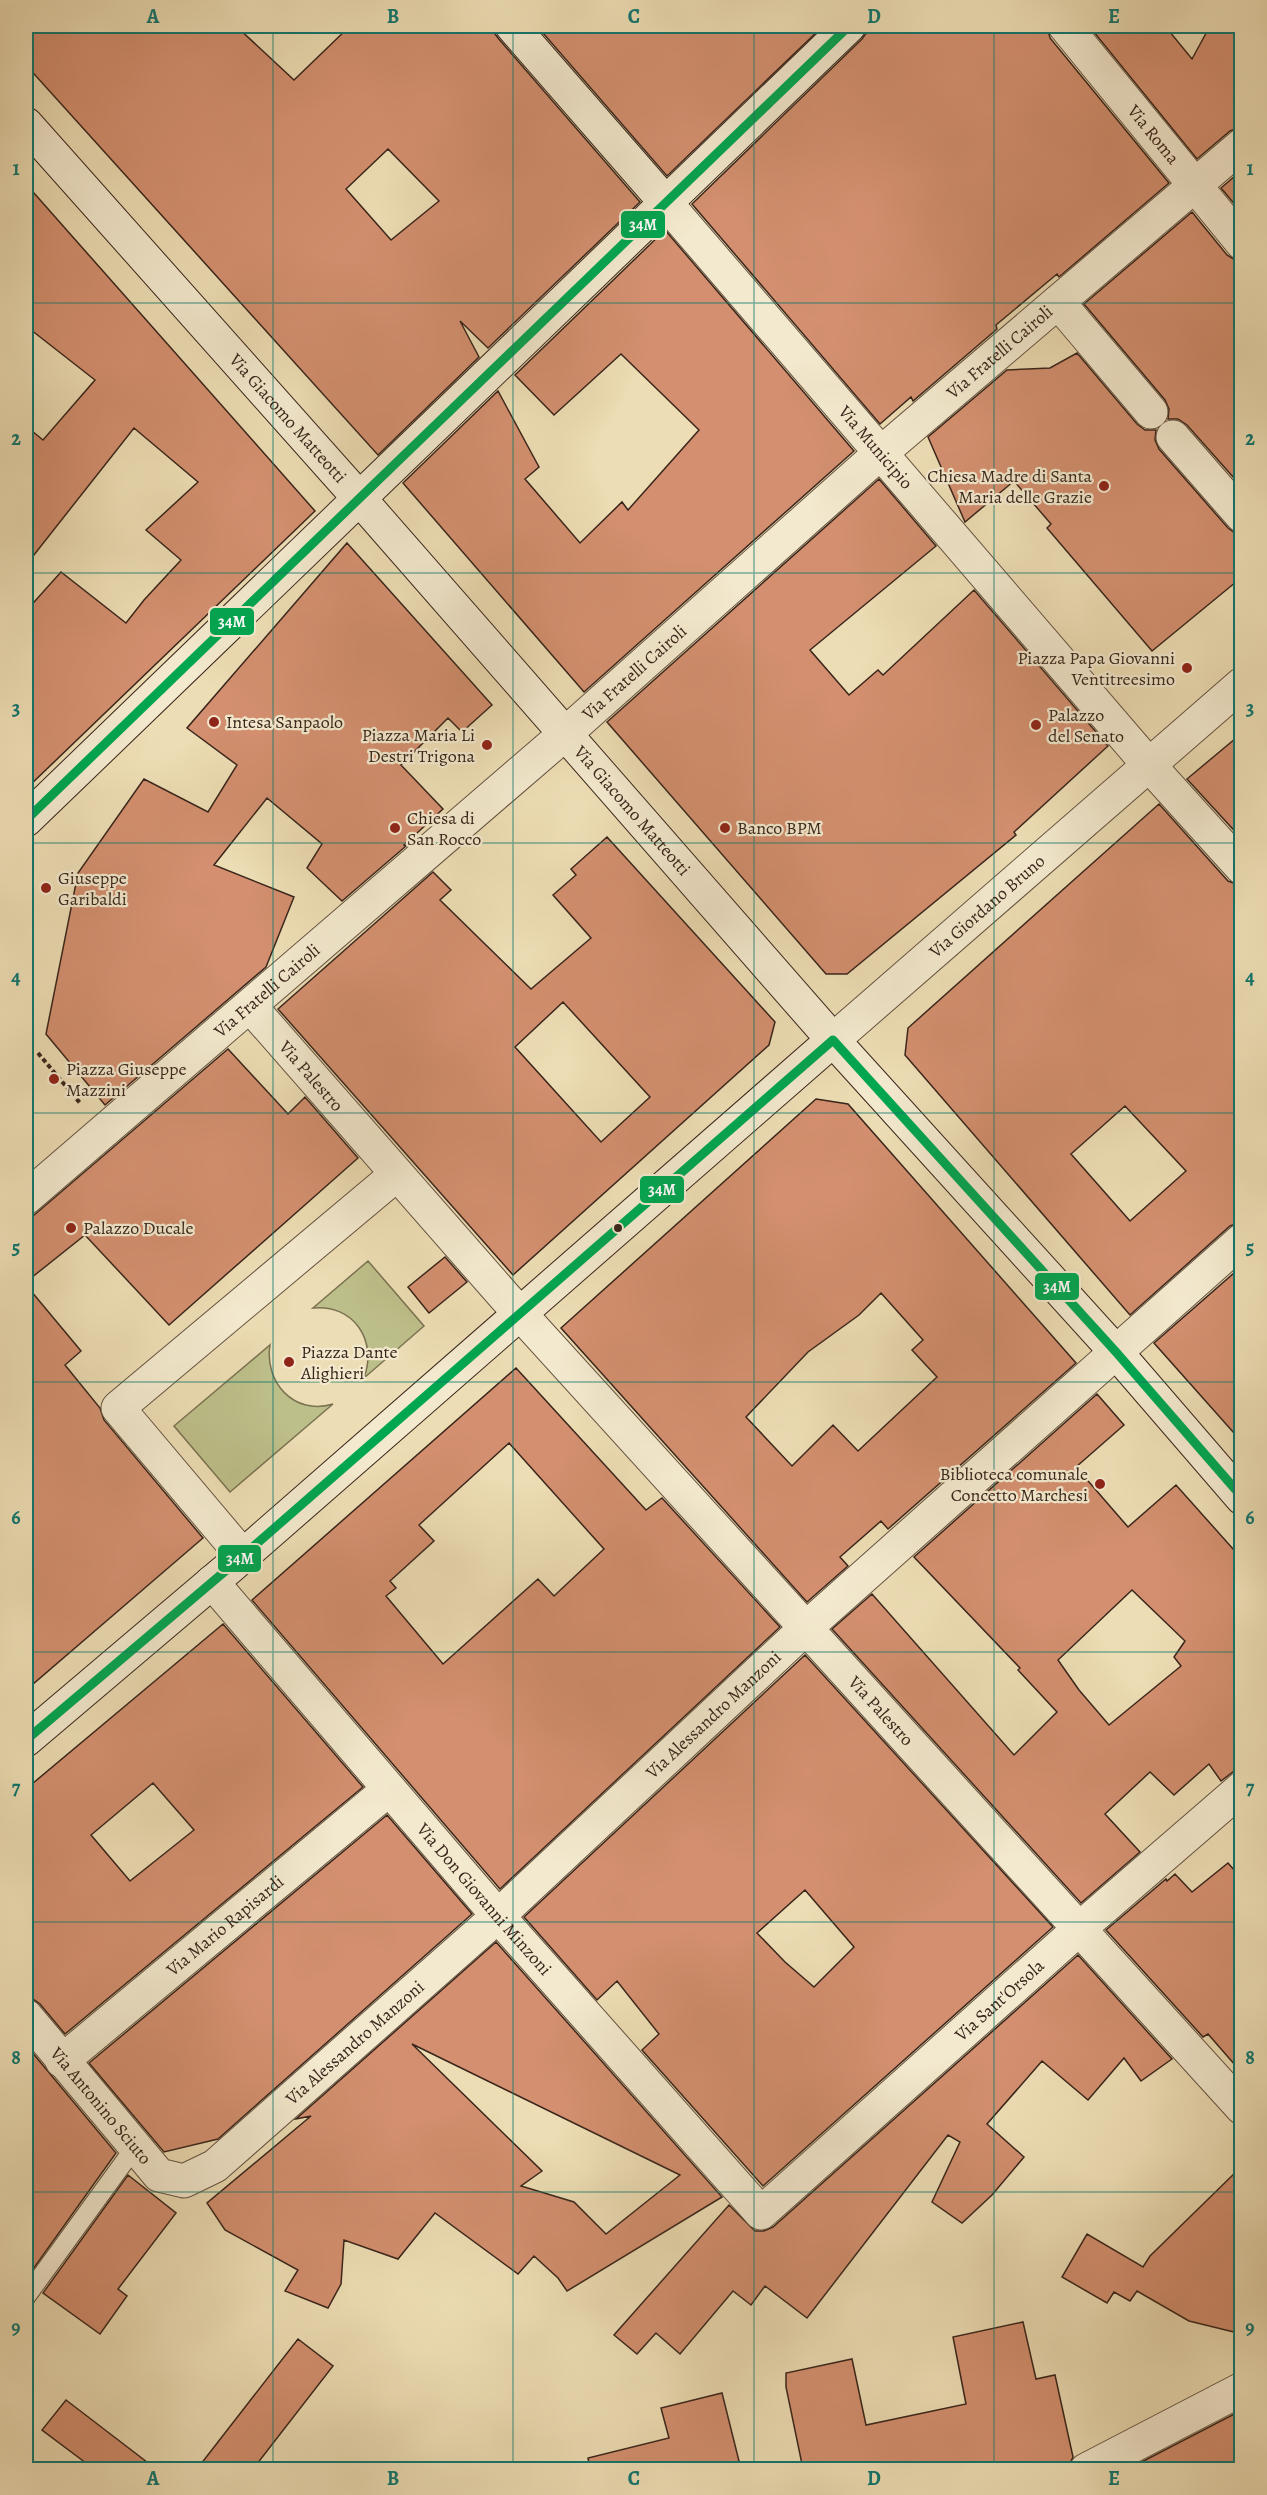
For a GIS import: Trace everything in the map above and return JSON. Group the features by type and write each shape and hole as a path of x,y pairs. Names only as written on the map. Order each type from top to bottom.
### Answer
{"street":[{"name":"Via Municipio","path":"512,26 1148,764 1242,868"},
{"path":"26,820 849,26"},
{"name":"Via Roma","path":"1065,26 1242,243"},
{"name":"Via Giacomo Matteotti","path":"26,124 359,498 833,1040 1116,1352 1242,1498"},
{"name":"Via Fratelli Cairoli","path":"26,1198 565,735 880,454 1242,145"},
{"path":"1058,302 1151,412"},
{"path":"1173,437 1242,516"},
{"name":"Via Giordano Bruno","path":"26,1740 243,1556 1242,684"},
{"name":"Via Palestro","path":"250,1006 520,1313 1242,2108"},
{"path":"243,1556 118,1408 397,1174"},
{"name":"Via Alessandro Manzoni","path":"184,2181 215,2166 498,1916 807,1627 1242,1240"},
{"name":"Via Don Giovanni Minzoni","path":"212,1582 388,1790 761,2213"},
{"name":"Via Sant'Orsola","path":"761,2213 1079,1929 1242,1788"},
{"name":"Via Mario Rapisardi","path":"62,2061 388,1790"},
{"name":"Via Antonino Sciuto","path":"26,2016 159,2175 184,2181"},
{"path":"1086,2469 1242,2389"}],"lane":[{"path":"26,2297 135,2146"}],"path":[{"path":"38,1053 104,1131"}],"green space":[{"path":"368,1261 424,1326 364,1378 368,1350 359,1327 340,1312 327,1308 313,1308"},
{"path":"270,1345 269,1359 272,1372 285,1393 306,1405 333,1404 230,1492 174,1426"}],"building":[{"path":"26,26 236,26 294,80 350,26 489,26 640,202 488,348 460,321 479,357 378,455 26,65","holes":["388,149 439,201 391,240 346,189"]},
{"path":"549,26 823,26 667,176 543,33"},
{"path":"867,26 1047,26 1050,38 1169,183 1059,277 1057,274 996,325 997,329 913,401 911,397 880,424 692,204 862,39 867,32"},
{"path":"1089,26 1165,26 1192,59 1210,26 1242,26 1242,127 1230,131 1197,159"},
{"path":"1242,170 1242,213 1221,188"},
{"path":"26,184 315,511 26,789 26,611 61,572 126,623 181,560 146,530 198,482 134,428 26,565 26,426 43,440 95,380 26,326"},
{"path":"1192,212 1227,255 1242,261 1242,487 1187,425 1178,419 1168,419 1169,409 1165,400 1084,304"},
{"path":"665,230 854,451 584,692 403,483 498,391 539,467 525,479 580,543 622,502 628,510 699,430 621,354 554,415 515,375"},
{"name":"Chiesa Madre di Santa Maria delle Grazie","path":"1077,353 1137,424 1145,430 1156,430 1155,440 1159,449 1228,528 1235,533 1242,534 1242,577 1152,651 1047,528 1051,524 1014,481 965,522 928,437 1007,370 1050,368"},
{"path":"879,479 936,546 810,650 849,695 878,670 883,675 974,590 1108,746 1014,832 1016,835 847,974 826,974 607,722"},
{"path":"347,543 492,705 462,732 448,718 401,765 443,809 404,845 406,846 342,901 307,868 322,844 267,798 214,865 294,897 266,967 105,1105 46,1034 78,873 144,779 208,812 237,765 187,728"},
{"path":"1242,733 1242,839 1187,779"},
{"path":"1159,804 1228,881 1242,886 1242,1222 1230,1226 1130,1315 905,1055 908,1028","holes":["1125,1106 1186,1171 1130,1221 1071,1154"]},
{"path":"607,837 775,1022 769,1045 513,1275 278,1009 433,872 451,890 440,900 531,989 591,938 553,895 576,875 571,869","holes":["563,1002 650,1097 601,1142 515,1047"]},
{"path":"228,1049 288,1114 305,1097 358,1158 169,1325 85,1235 26,1282 26,1222"},
{"path":"816,1099 848,1104 1076,1363 888,1529 881,1521 840,1557 848,1566 807,1602 561,1328","holes":["881,1293 923,1340 912,1350 937,1377 858,1451 833,1425 792,1466 746,1417 808,1352 859,1315"]},
{"path":"445,1257 467,1282 429,1313 408,1287"},
{"path":"1242,1266 1242,1442 1154,1343"},
{"path":"26,1285 81,1351 65,1365 100,1408 104,1420 203,1538 26,1690"},
{"path":"516,1368 646,1510 662,1498 780,1627 500,1889 252,1600","holes":["509,1443 604,1549 554,1596 538,1579 443,1664 386,1596 396,1588 390,1581 434,1541 419,1525"]},
{"path":"1097,1394 1124,1425 1076,1467 1128,1527 1176,1485 1242,1559 1242,1765 1221,1781 1209,1764 1174,1795 1150,1772 1105,1814 1140,1852 1081,1903 832,1629 872,1594 1014,1755 1057,1712 1018,1670 1020,1668 914,1557","holes":["1132,1590 1185,1641 1174,1657 1181,1666 1109,1725 1079,1690 1058,1660"]},
{"path":"223,1624 363,1787 65,2034 40,2004 33,1999 26,1998 26,1789","holes":["153,1783 194,1830 130,1881 91,1835"]},
{"path":"805,1655 1053,1927 763,2186 642,2050 659,2034 617,1981 597,2000 524,1917","holes":["805,1890 854,1947 814,1987 757,1933"]},
{"path":"387,1815 472,1914 218,2139 164,2152 89,2063"},
{"path":"1228,1863 1242,1879 1242,2073 1208,2034 1203,2037 1106,1930 1175,1874 1192,1892"},
{"path":"496,1942 722,2197 567,2291 558,2278 534,2256 518,2274 435,2213 398,2259 344,2240 341,2284 328,2308 285,2291 298,2270 225,2230 207,2203 311,2116 296,2119","holes":["412,2044 680,2175 606,2234 574,2202 521,2186 542,2171"]},
{"path":"1078,1955 1172,2059 1141,2081 1124,2058 1088,2100 1042,2061 987,2124 1024,2157 992,2195 962,2223 932,2202 960,2142 948,2135 807,2318 765,2286 751,2305 733,2291 680,2354 656,2333 637,2354 614,2335 729,2205 755,2231 764,2231 773,2227"},
{"path":"26,2045 116,2153 26,2279"},
{"path":"1242,2166 1242,2334 1189,2321 1137,2291 1130,2301 1114,2292 1107,2303 1062,2277 1087,2234 1143,2267 1150,2256"},
{"path":"128,2175 176,2213 118,2289 127,2296 100,2334 43,2293"},
{"path":"1023,2322 1036,2379 1055,2375 1073,2457 1067,2469 803,2469 786,2387 786,2373 852,2359 866,2425 966,2404 953,2337"},
{"path":"298,2339 333,2366 253,2469 197,2469"},
{"path":"722,2393 741,2469 590,2469 588,2458 669,2438 661,2408"},
{"path":"66,2400 156,2469 94,2469 42,2430"},
{"path":"1242,2410 1242,2469 1128,2469"}],"transit line":[{"name":"34M","path":"26,820 849,26"},
{"name":"34M","path":"26,1740 230,1567 833,1040 1116,1352 1242,1497"}],"place":[{"name":"Chiesa Madre di Santa Maria delle Grazie","path":"1104,486"},
{"name":"Piazza Papa Giovanni Ventitreesimo","path":"1187,668"},
{"name":"Intesa Sanpaolo","path":"214,722"},
{"name":"Palazzo del Senato","path":"1036,725"},
{"name":"Piazza Maria Li Destri Trigona","path":"487,745"},
{"name":"Chiesa di San Rocco","path":"395,828"},
{"name":"Banco BPM","path":"725,828"},
{"name":"Giuseppe Garibaldi","path":"46,888"},
{"name":"Piazza Giuseppe Mazzini","path":"54,1079"},
{"name":"Palazzo Ducale","path":"71,1228"},
{"name":"Piazza Dante Alighieri","path":"289,1362"},
{"name":"Biblioteca comunale Concetto Marchesi","path":"1100,1484"}]}
